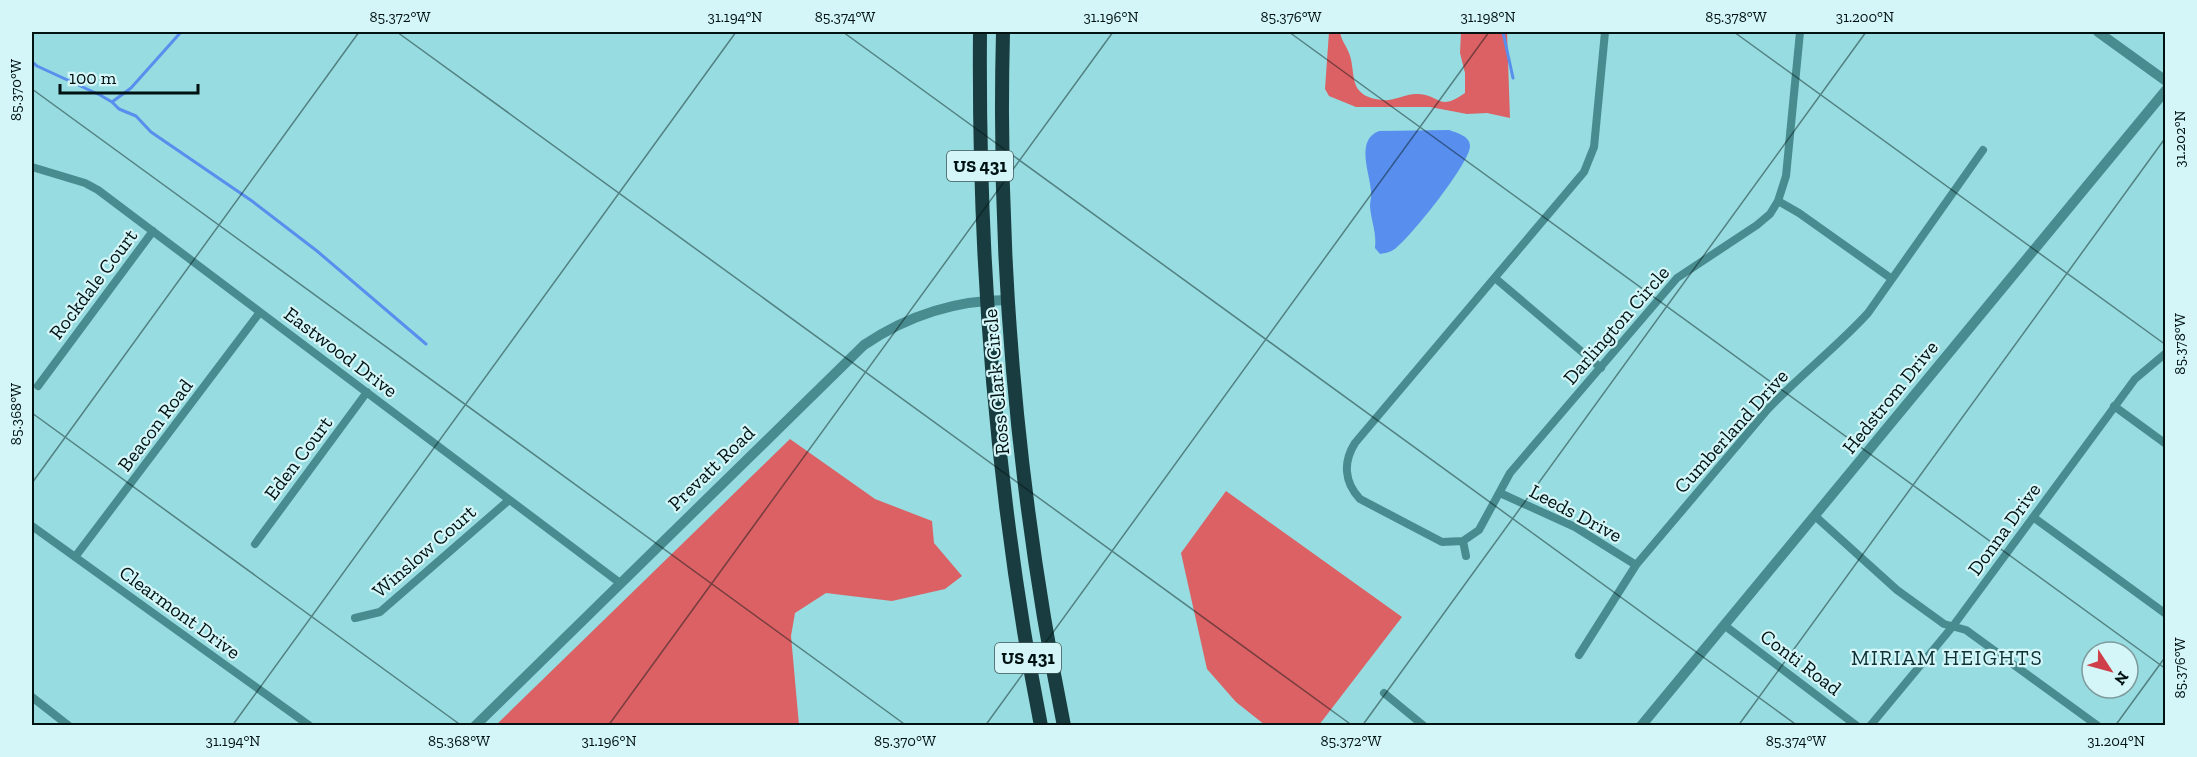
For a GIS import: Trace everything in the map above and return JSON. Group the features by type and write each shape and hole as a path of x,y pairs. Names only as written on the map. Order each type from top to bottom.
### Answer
{"highway":[{"name":"Ross Clark Circle","path":"980,32 980,164 994,415 1017,591 1041,726"},
{"name":"Ross Clark Circle","path":"1003,32 1008,300 1021,441 1039,585 1064,726"},
{"path":"980,164 994,165 1004,177"},
{"path":"1017,591 1039,585"}],"street":[{"path":"1466,556 1462,541 1449,543 1436,540 1365,502 1355,494 1347,475 1347,462 1355,443 1579,180 1594,147 1605,32"},
{"name":"Darlington Circle","path":"1462,541 1479,530 1510,473 1677,278 1770,214 1778,201 1786,176 1800,32"},
{"path":"2098,32 2166,81"},
{"name":"Hedstrom Drive","path":"1641,726 2166,90"},
{"name":"Cumberland Drive","path":"1579,655 1636,565 1780,396 1849,334 1868,313 1983,150"},
{"name":"Eastwood Drive","path":"32,167 85,183 98,190 620,583"},
{"path":"1778,201 1799,213 1892,279"},
{"name":"Rockdale Court","path":"38,386 153,231"},
{"path":"1495,278 1601,368"},
{"name":"Prevatt Road","path":"475,726 864,345 889,328 921,315 986,300 1008,300"},
{"name":"Beacon Road","path":"75,557 260,312"},
{"name":"Donna Drive","path":"1870,726 1953,626 2135,379 2166,353"},
{"name":"Eden Court","path":"255,544 367,392"},
{"path":"2114,406 2166,444"},
{"path":"1337,478 1347,475"},
{"name":"Leeds Drive","path":"1500,493 1575,527 1636,565"},
{"name":"Winslow Court","path":"355,618 380,612 509,500"},
{"path":"1815,516 1897,590 1944,624 1966,630 2094,724"},
{"path":"2033,517 2166,614"},
{"name":"Clearmont Drive","path":"32,526 310,726"},
{"name":"Conti Road","path":"1724,625 1857,726"},
{"path":"1384,693 1424,726"},
{"path":"32,697 69,726"}],"shaded area":[{"path":"1329,32 1340,32 1349,53 1355,83 1363,94 1371,98 1386,100 1418,94 1444,102 1456,99 1465,93 1465,73 1460,53 1461,32 1507,32 1510,118 1487,113 1467,114 1430,107 1356,107 1329,96 1325,89"},
{"path":"790,439 875,499 932,521 934,543 962,576 945,589 892,601 826,593 795,613 791,636 799,725 496,725"},
{"path":"1226,491 1402,617 1319,725 1265,725 1236,702 1207,669 1181,553"}],"water":[{"path":"1449,130 1462,135 1468,140 1470,146 1461,167 1427,214 1404,240 1393,250 1380,254 1375,248 1370,206 1367,142 1379,131"}],"waterway":[{"path":"112,102 131,88 181,32"},
{"path":"1503,32 1513,78"},
{"path":"32,62 100,95 119,109 136,116 151,132 252,201 317,251 426,344"}],"district":[{"name":"MIRIAM HEIGHTS","path":"1947,658"}]}
